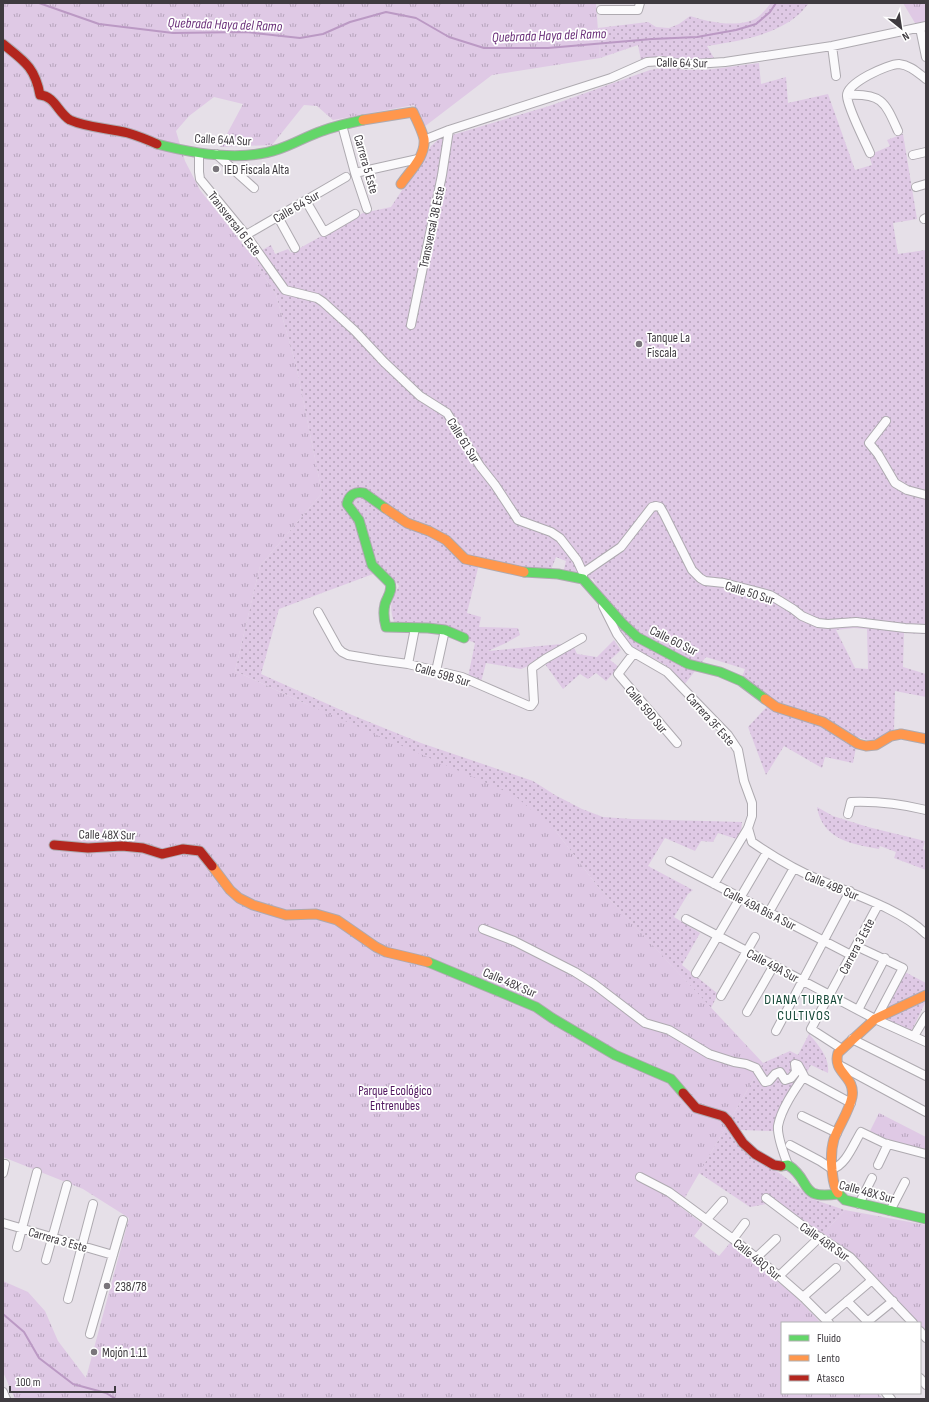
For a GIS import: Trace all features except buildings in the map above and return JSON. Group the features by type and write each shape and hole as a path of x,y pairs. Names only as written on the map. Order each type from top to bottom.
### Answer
{"street":[{"path":"601,10 639,7"},
{"path":"923,27 926,56"},
{"name":"Calle 64 Sur","path":"424,140 449,130 611,78 647,62 662,61 694,64 725,62 832,46 923,27"},
{"name":"Calle 64A Sur","path":"3,44 27,63 36,76 40,95 44,94 49,97 68,118 96,127 128,133 163,146 215,154 251,154 272,151 321,131 342,125 413,112 424,140"},
{"path":"832,46 836,76"},
{"path":"870,153 849,104 849,91 859,81 871,74 893,65 907,66 926,79"},
{"path":"849,91 882,101 888,108 898,131"},
{"name":"Carrera 5 Este","path":"342,125 355,173 367,209"},
{"name":"Transversal 3B Este","path":"411,325 442,175 449,130"},
{"path":"401,184 420,156 424,145 424,140"},
{"name":"Transversal 6 Este","path":"199,152 200,179 246,235 285,290"},
{"path":"913,155 926,152"},
{"path":"215,154 254,188"},
{"path":"355,173 420,156"},
{"name":"Calle 64 Sur","path":"246,235 346,177"},
{"path":"916,187 926,184"},
{"path":"306,201 324,232 356,214"},
{"path":"278,217 295,248"},
{"name":"Calle 61 Sur","path":"285,290 317,298 323,302 355,331 384,362 420,396 447,413 480,466 495,485 518,520 556,534 569,549 583,576"},
{"path":"886,421 869,443 878,454 895,483 907,490 926,495"},
{"path":"464,638 444,630 386,627 383,614 384,604 392,586 372,565 359,520 348,507 348,499 354,493 364,493 407,524 429,531 446,540 465,560 526,572 583,576"},
{"name":"Calle 50 Sur","path":"583,576 615,552 652,508 656,506 664,514 692,570 705,581 724,582 770,595 794,609 802,616 818,623 828,624 856,622 926,629"},
{"name":"Calle 60 Sur","path":"583,576 598,596 622,623 638,637 688,664 720,672 741,681 776,707 823,722 858,744 865,746 877,745 897,734 905,734 926,739"},
{"name":"Carrera 3F Este","path":"598,596 620,637 629,650 667,672 728,735 738,750 744,780 752,802 753,810 748,828 714,884"},
{"name":"Calle 59B Sur","path":"318,612 338,648 348,655 408,664 466,679 525,705 531,706 533,704 532,668 582,638"},
{"path":"408,664 415,628"},
{"path":"436,671 444,630"},
{"name":"Calle 59D Sur","path":"634,653 618,674 677,744"},
{"path":"848,814 851,802 877,802 904,805 926,810"},
{"name":"Calle 49B Sur","path":"748,828 752,842 767,852 794,868 878,904 900,916 926,934"},
{"name":"Calle 48X Sur","path":"54,845 88,848 122,846 143,848 162,854 183,849 200,851 230,890 254,906 286,915 316,914 330,917 386,952 425,961 536,1007 615,1055 671,1079 696,1108 723,1116 743,1143 755,1154 774,1165 788,1165 799,1174 805,1188 810,1192 815,1194 838,1194 848,1201 926,1219"},
{"path":"696,973 767,852"},
{"name":"Calle 49A Bis A Sur","path":"670,860 851,955"},
{"path":"769,912 794,868"},
{"path":"776,1031 850,891"},
{"name":"Carrera 3 Este","path":"842,1049 811,1030 878,904"},
{"name":"Calle 49A Sur","path":"686,919 875,1020 926,1042"},
{"path":"483,929 514,941 575,972 594,984 645,1023 669,1030 709,1054 756,1068 765,1082 769,1081 775,1074 780,1072 785,1080 791,1078 795,1073 796,1064 799,1066 803,1076 851,1103"},
{"path":"721,996 755,937"},
{"path":"856,946 885,958 903,968 875,1020"},
{"path":"858,1010 885,958"},
{"path":"747,1012 774,965"},
{"path":"838,1194 834,1184 832,1170 832,1150 837,1132 851,1103 853,1091 852,1083 837,1064 837,1056 852,1039 875,1020 926,995"},
{"path":"914,1036 926,1016"},
{"path":"852,1039 926,1076"},
{"path":"837,1064 926,1112"},
{"path":"788,1165 782,1148 778,1126 785,1108 803,1076"},
{"path":"802,1116 837,1132"},
{"path":"832,1170 844,1163 861,1132 888,1144 926,1154"},
{"path":"878,1165 888,1144"},
{"path":"790,1145 820,1161 832,1170"},
{"path":"3,1173 5,1164"},
{"path":"17,1246 37,1172"},
{"name":"Calle 48Q Sur","path":"640,1177 667,1190 757,1257 828,1321"},
{"path":"859,1204 872,1178"},
{"path":"890,1211 905,1182"},
{"path":"46,1260 67,1185"},
{"name":"Calle 48R Sur","path":"766,1198 807,1229 850,1257 912,1322"},
{"path":"707,1219 723,1201"},
{"path":"68,1299 93,1204"},
{"path":"90,1334 123,1220"},
{"name":"Carrera 3 Este","path":"3,1223 113,1255"},
{"path":"733,1239 745,1223"},
{"path":"779,1276 820,1237"},
{"path":"757,1257 776,1239"},
{"path":"803,1297 836,1268"},
{"path":"828,1321 847,1301 872,1280"},
{"path":"847,1301 867,1322"},
{"path":"869,1322 893,1301"},
{"path":"3,1392 6,1399"}],"green space":[{"name":"Parque Ecológico Entrenubes","path":"3,3 596,3 600,58 492,75 424,127 414,105 333,120 317,106 304,105 272,145 220,147 243,104 214,97 189,116 176,131 185,161 200,190 252,256 276,295 296,365 322,493 260,566 235,671 304,703 514,795 555,830 598,887 763,1063 683,1201 678,1205 703,1224 694,1236 719,1256 730,1243 794,1295 820,1322 781,1322 781,1394 879,1394 883,1399 15,1399 3,1372 3,1281 28,1292 45,1311 58,1341 86,1378 129,1218 83,1189 3,1157"},
{"path":"771,3 809,3 798,15 767,33 707,46 714,58 659,58 641,60 638,45 600,58 598,28 648,22 656,27 669,28 679,24 690,16 715,22 734,24 743,23 758,17"},
{"path":"903,3 926,3 926,23 915,23"},
{"path":"759,63 761,84 786,77 788,103 828,94 855,170 872,165 869,155 890,146 887,140 903,134 917,219 893,223 898,254 926,250 926,634 904,633 903,667 926,674 926,697 895,691 894,732 872,740 858,737 853,763 825,757 822,768 784,746 766,775 748,727 774,699 742,677 745,669 706,657 684,685 665,665 637,651 628,643 606,606 593,579 563,573 566,561 556,557 551,570 525,569 480,560 467,613 481,617 479,627 518,628 520,635 488,651 572,643 577,654 597,657 614,640 621,650 610,660 619,667 606,681 596,673 588,679 580,674 563,689 545,664 545,659 521,669 486,663 481,682 468,677 475,643 444,630 394,622 391,607 394,595 399,586 383,568 373,574 279,609 261,674 352,715 421,743 533,781 555,795 582,809 603,817 742,822 740,840 718,833 713,842 701,841 695,851 665,838 648,866 693,890 688,894 674,917 700,933 682,965 718,994 711,1008 598,887 555,830 304,703 235,671 260,566 322,493 296,365 276,295 252,256 271,245 275,254 288,249 291,253 363,213 391,207 431,146 439,139 549,106 650,70 667,67 685,70 706,70","holes":["854,628 867,629 868,669 855,668 836,630"]},
{"path":"817,807 833,816 868,827 925,841 923,849 926,850 926,870 894,858 896,852 880,846 879,849 858,845 839,838 831,833 825,826 820,818"},
{"path":"903,971 926,983 926,1001 910,1034 880,1019"},
{"path":"809,1034 825,1057 828,1073 811,1065 773,1131 739,1130 730,1120 763,1063 790,1051 798,1055"},
{"path":"879,1113 926,1137 926,1150 901,1146 869,1133"},
{"path":"726,1127 758,1162 778,1172 812,1199 845,1210 823,1234 777,1202 750,1207 699,1173"},
{"path":"845,1210 926,1225 926,1335 921,1330 921,1322 914,1322 861,1263 849,1252 823,1234"}],"waterway":[{"name":"Quebrada Haya del Ramo","path":"39,3 99,24 173,33 246,32 300,38 323,34 350,22 386,12 416,18 449,37 484,48 548,48 652,39 697,37 736,30 756,24 770,12 776,3"},
{"path":"3,1314 24,1332 39,1358 73,1384 106,1393 116,1399"}],"traffic: fast":[{"path":"157,144 187,151 218,155 250,155 279,149 327,129 363,120"},
{"path":"385,508 364,493 353,494 349,498 347,504 359,520 372,565 390,583 391,586 384,610 386,627 445,630 464,638"},
{"path":"524,572 558,574 583,579 622,623 637,637 688,664 720,672 741,681 765,699"},
{"path":"428,962 536,1007 615,1055 671,1079 683,1093"},
{"path":"781,1166 788,1165 796,1171 811,1192 825,1195 838,1194"},
{"path":"838,1193 845,1200 926,1219"}],"traffic: slow":[{"path":"363,120 413,112 423,136 424,145 423,151 417,163 401,184"},
{"path":"385,508 407,523 429,531 446,540 465,559 524,572"},
{"path":"765,699 776,707 823,722 858,744 866,746 876,745 891,736 901,734 926,739"},
{"path":"212,866 230,890 239,898 253,905 286,915 316,914 337,920 376,947 386,952 428,962"},
{"path":"838,1193 833,1179 831,1162 832,1147 836,1134 851,1103 852,1097 851,1084 838,1065 838,1053 875,1019 926,995"}],"traffic: jam":[{"path":"3,44 28,65 38,85 40,95 49,98 70,120 84,125 121,131 157,144"},
{"path":"54,845 88,848 122,846 143,848 162,854 183,849 200,851 212,866"},
{"path":"683,1093 696,1108 723,1116 743,1143 755,1154 774,1165 781,1166"}],"place":[{"name":"IED Fiscala Alta","path":"216,169"},
{"name":"Tanque La Fiscala","path":"639,344"},
{"name":"238/78","path":"107,1286"},
{"name":"Mojón 1.11","path":"94,1352"}],"district":[{"name":"DIANA TURBAY CULTIVOS","path":"804,1008"}]}
